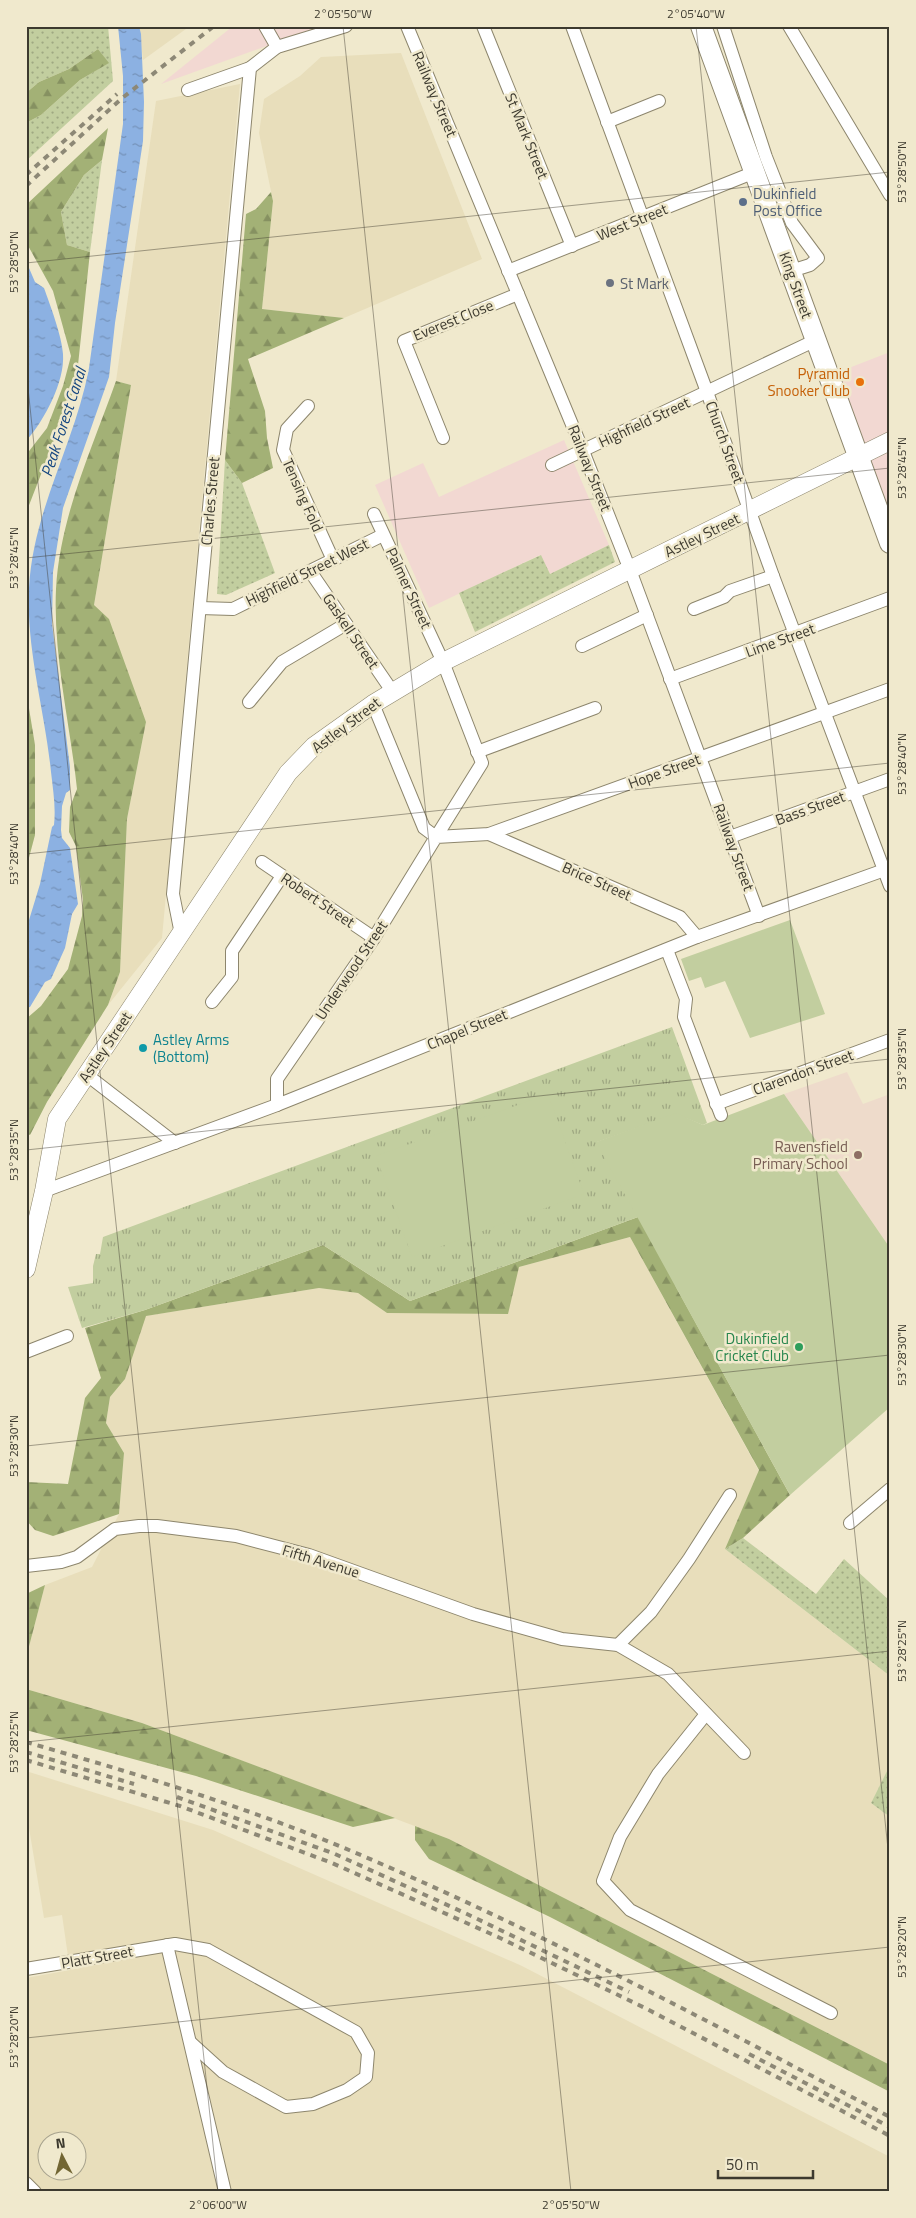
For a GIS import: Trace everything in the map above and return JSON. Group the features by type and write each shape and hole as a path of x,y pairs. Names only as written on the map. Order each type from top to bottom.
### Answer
{"main road":[{"name":"King Street","path":"701,26 857,456 885,517 890,543"},
{"name":"Astley Street","path":"26,1269 44,1191 57,1119 288,773 314,746 392,691 443,662 749,512 890,440"}],"street":[{"path":"265,26 276,47"},
{"path":"188,90 250,68 276,47 346,26"},
{"name":"Railway Street","path":"407,26 583,451 701,757 759,916"},
{"name":"St Mark Street","path":"483,26 572,246"},
{"name":"Church Street","path":"572,26 707,392 749,512 855,792 887,869 890,886"},
{"path":"723,26 766,158 792,223 818,258 810,265 791,271"},
{"path":"789,26 890,195"},
{"name":"Charles Street","path":"181,934 173,894 250,68"},
{"path":"607,122 659,101"},
{"name":"West Street","path":"508,271 755,172"},
{"name":"Everest Close","path":"443,438 404,341 518,294"},
{"name":"Highfield Street","path":"552,465 816,340"},
{"name":"Tensing Fold","path":"308,406 287,429 283,450 333,560"},
{"name":"Palmer Street","path":"374,514 443,662 477,752"},
{"name":"Highfield Street West","path":"200,608 233,609 383,535"},
{"name":"Gaskell Street","path":"310,571 392,691"},
{"path":"694,609 724,597 730,592 773,576"},
{"name":"Lime Street","path":"670,679 795,635 890,598"},
{"path":"582,646 647,615"},
{"path":"249,702 282,662 346,624"},
{"name":"Hope Street","path":"436,837 489,834 890,689"},
{"path":"373,704 424,828 436,837"},
{"path":"477,752 595,708"},
{"name":"Underwood Street","path":"277,1105 278,1079 374,938 482,763 477,752"},
{"name":"Bass Street","path":"730,837 890,779"},
{"name":"Brice Street","path":"489,834 680,917 697,937"},
{"name":"Robert Street","path":"262,862 374,938"},
{"name":"Chapel Street","path":"44,1191 277,1105 697,937 887,869"},
{"path":"212,1002 232,977 232,951 282,876"},
{"name":"Clarendon Street","path":"667,950 686,999 684,1017 718,1109 890,1040"},
{"path":"87,1075 174,1143"},
{"path":"26,1352 67,1336"},
{"path":"850,1523 890,1489"},
{"path":"730,1495 689,1559 651,1612 618,1645 668,1674 744,1753"},
{"name":"Fifth Avenue","path":"26,1566 61,1562 77,1557 115,1529 157,1526 207,1532 236,1536 309,1555 473,1614 562,1639 618,1645"},
{"path":"706,1714 658,1774 624,1829 603,1881 630,1910 831,2013"},
{"name":"Platt Street","path":"26,1969 175,1944 208,1950 356,2032 368,2053 366,2077 347,2090 313,2104 286,2107 223,2072 191,2043"},
{"path":"168,1945 225,2192"},
{"path":"26,2183 35,2192"}],"shaded area":[{"path":"139,26 190,26 143,60"},
{"path":"233,26 322,26 161,84"},
{"path":"401,53 482,259 344,318 262,309 273,201 259,133 264,99 300,76 321,57"},
{"path":"240,84 162,938 108,1005 120,972 127,819 146,722 94,605 131,385 116,381 156,101"},
{"path":"890,352 890,520 836,373"},
{"path":"564,440 609,545 550,574 540,555 429,608 375,485 423,463 439,497"},
{"name":"Ravensfield Primary School","path":"847,1072 863,1104 890,1094 890,1248 784,1094"},
{"path":"630,1237 759,1471 725,1549 890,1676 890,1765 871,1803 890,1817 890,2065 449,1839 142,1723 26,1689 26,1658 45,1585 92,1567 119,1514 124,1453 106,1423 110,1397 125,1379 145,1316 319,1288 358,1293 387,1313 519,1267"},
{"path":"26,1771 213,1830 522,1966 890,2157 890,2192 26,2192 26,2085 29,2082 26,2061 26,1978 70,1970 62,1915 44,1918 26,1810"}],"green space":[{"path":"26,26 108,26 113,81 26,161 26,123 41,115 80,80 108,63 98,49 69,69 39,82 26,93"},
{"path":"98,49 109,63 80,80 41,115 26,123 26,93 39,82 69,69"},
{"path":"108,128 102,160 84,175 61,212 67,245 90,252 76,384 26,513 26,455 47,428 63,386 71,356 53,291 26,242 26,205"},
{"path":"102,160 90,252 67,245 61,212 84,175"},
{"path":"271,192 273,201 262,309 344,318 248,359 265,411 267,438 273,468 242,483 225,460 246,214 256,209"},
{"path":"116,381 131,385 94,605 109,619 146,722 127,819 120,972 108,1005 47,1102 30,1135 26,1134 26,1019 41,1006 68,969 82,916 83,900 76,846 69,832 70,807 77,789 57,639 56,589 59,562 70,509 78,483"},
{"path":"225,460 242,483 275,573 226,595 217,594"},
{"path":"609,545 615,562 475,632 459,593 541,555 550,574"},
{"path":"26,690 35,745 35,835 26,869"},
{"path":"790,920 825,1014 750,1038 725,981 705,988 701,977 689,981 681,959"},
{"path":"672,1027 707,1123 703,1125 676,1114 597,1142 638,1217 410,1301 323,1245 145,1310 82,1328 68,1287 93,1283 93,1266 96,1254 100,1254 103,1237"},
{"path":"548,1094 584,1194 412,1257 376,1156"},
{"name":"Dukinfield Cricket Club","path":"784,1094 890,1248 890,1407 790,1495 596,1142 676,1113 703,1125"},
{"path":"638,1217 647,1218 663,1241 676,1287 790,1495 743,1538 725,1549 759,1470 630,1237 519,1267 508,1314 387,1313 358,1293 319,1288 146,1316 125,1379 110,1397 106,1423 124,1453 119,1514 53,1536 35,1530 26,1520 26,1482 68,1484 85,1398 101,1378 85,1328 145,1310 323,1245 410,1301"},
{"path":"743,1538 816,1594 844,1559 890,1601 890,1676 725,1549"},
{"path":"45,1585 26,1658 26,1594"},
{"path":"26,1689 142,1723 395,1818 353,1827 196,1776 26,1730"},
{"path":"890,1765 890,1817 871,1803"},
{"path":"415,1826 449,1839 890,2065 890,2092 550,1917 429,1859 415,1840"}],"water":[{"path":"118,26 139,26 141,34 144,102 143,141 115,323 109,377 63,508 53,572 52,624 70,767 70,790 66,793 62,806 61,830 62,838 70,848 78,904 72,914 65,948 51,979 45,982 30,1007 26,1008 26,930 40,884 54,825 55,812 48,749 30,634 29,588 32,559 38,531 83,396 89,368 123,124 123,76"},
{"path":"26,261 35,282 44,288 58,330 63,354 63,365 61,377 52,401 40,423 26,441 26,376 29,364 26,342"}],"railway":[{"path":"26,186 121,99 214,26"},
{"path":"26,175 117,94"},
{"path":"26,1742 154,1780 239,1808 363,1856 563,1948 890,2117"},
{"path":"26,1752 134,1784"},
{"path":"26,1760 180,1806 332,1863 498,1937 645,2008 890,2136"},
{"path":"177,1797 335,1854 467,1914 629,1992"},
{"path":"749,2054 890,2127"}],"place":[{"name":"Dukinfield Post Office","path":"743,202"},
{"name":"St Mark","path":"610,283"},
{"name":"Pyramid Snooker Club","path":"860,382"},
{"name":"Astley Arms (Bottom)","path":"143,1048"},
{"name":"Ravensfield Primary School","path":"858,1155"},
{"name":"Dukinfield Cricket Club","path":"799,1347"}],"water label":[{"name":"Peak Forest Canal","path":"63,422"}]}
